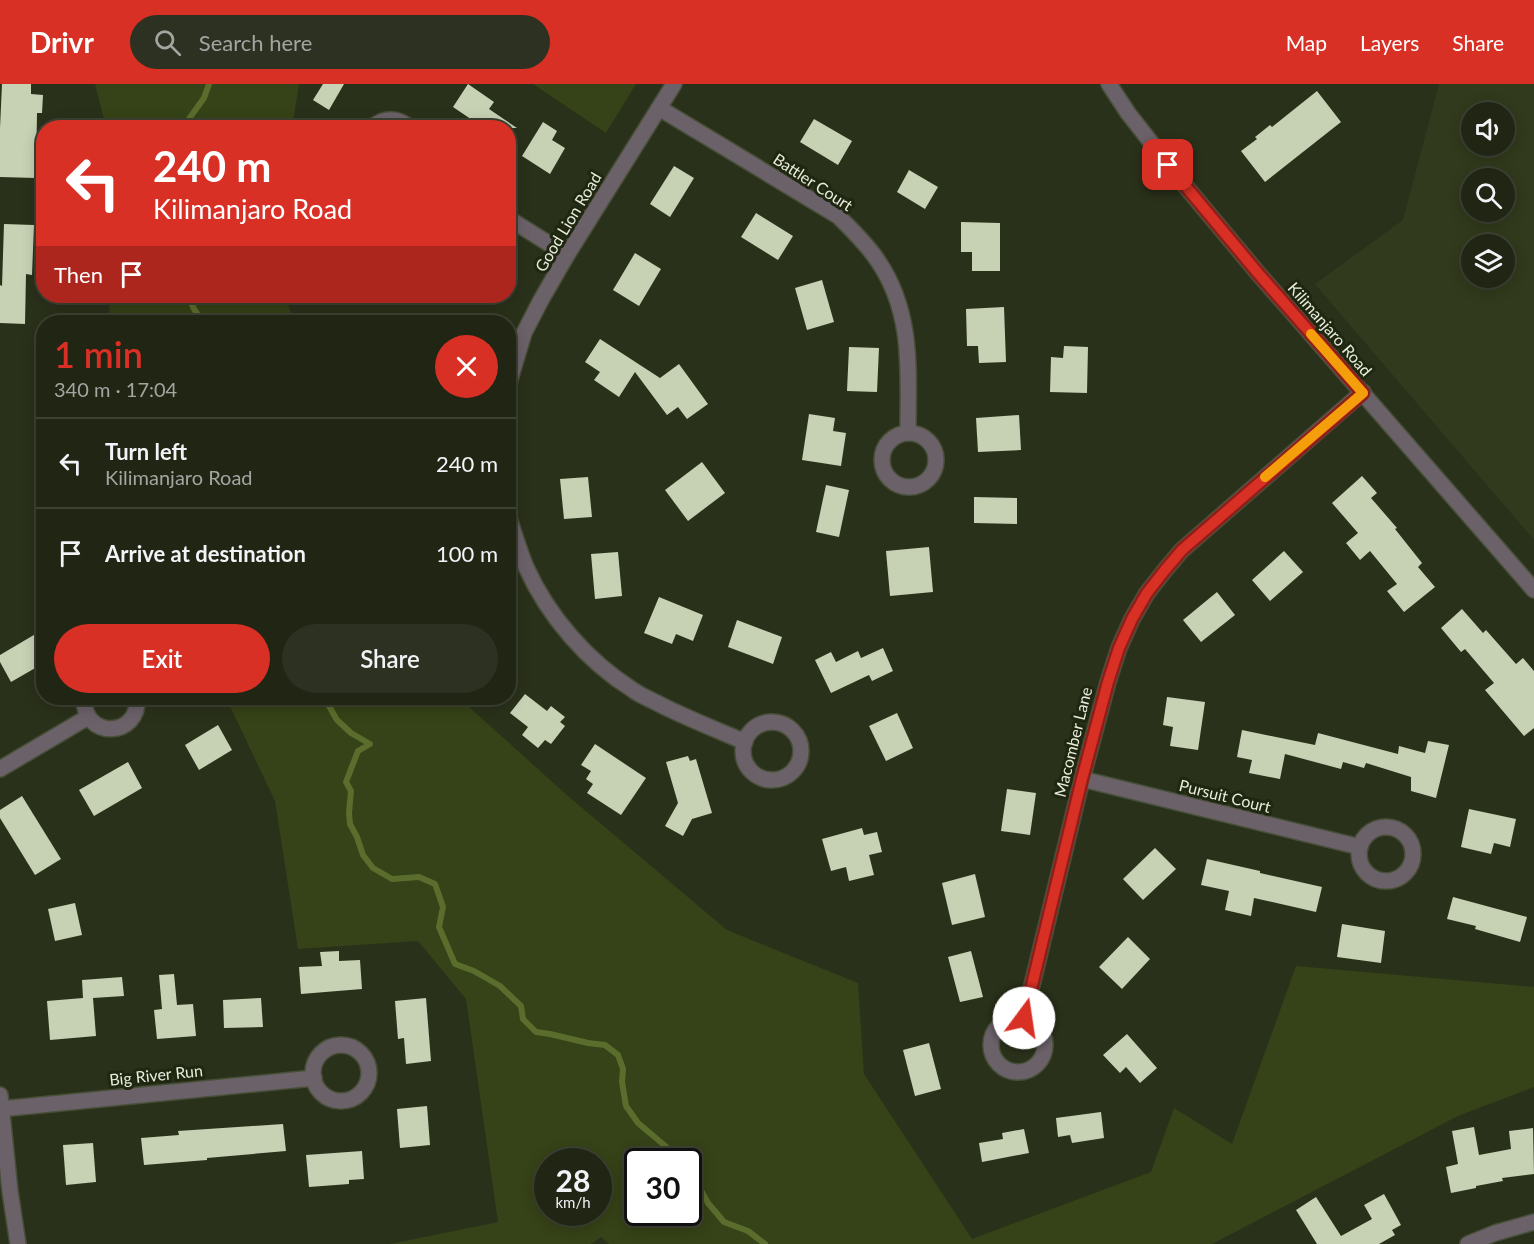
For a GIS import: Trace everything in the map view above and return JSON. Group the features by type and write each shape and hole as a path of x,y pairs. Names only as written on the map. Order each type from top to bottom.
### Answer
{"street":[{"name":"Good Lion Road","path":"516,360 524,333 567,255 674,84"},
{"name":"Kilimanjaro Road","path":"1109,84 1128,113 1182,182 1257,272 1534,590"},
{"name":"Battler Court","path":"659,108 838,216 861,238 879,261 902,313 907,346 908,433"},
{"path":"516,223 567,255"},
{"name":"Macomber Lane","path":"1024,1018 1108,682 1132,619 1147,593 1182,550 1363,393"},
{"path":"516,541 527,569 543,599 581,648 609,673 634,691 700,724 745,742"},
{"path":"84,705 88,717 94,724 106,729 120,728 128,723 134,716 137,705"},
{"path":"0,769 88,717"},
{"name":"Pursuit Court","path":"1082,779 1360,847"},
{"name":"Big River Run","path":"0,1104 314,1078"},
{"path":"0,1104 18,1244"},
{"path":"1467,1244 1534,1222"}],"shaded area":[{"path":"95,84 299,84 293,120 104,120"},
{"path":"533,84 636,84 606,133"},
{"path":"1439,84 1534,84 1534,540 1315,284 1403,220"},
{"path":"110,303 287,303 292,315 109,315"},
{"path":"229,705 467,705 568,796 727,930 858,983 864,1074 972,1239 1151,1172 1174,1108 1232,1144 1296,966 1534,987 1534,1087 1458,1116 1212,1244 609,1244 601,1237 591,1244 390,1244 498,1222 466,999 418,941 298,949 275,801"}],"building":[{"path":"2,84 31,84 31,94 43,95 42,113 37,113 36,120 36,178 0,177"},
{"path":"323,84 344,84 329,110 313,100"},
{"path":"468,84 494,102 489,109 505,120 472,120 453,107"},
{"path":"1317,91 1341,122 1265,182 1241,151 1270,125 1272,127"},
{"path":"814,119 852,141 838,165 800,142"},
{"path":"543,122 557,131 552,140 565,148 550,174 522,156"},
{"path":"674,166 694,178 670,217 650,204"},
{"path":"909,170 938,187 925,209 897,192"},
{"path":"756,213 793,236 778,260 741,237"},
{"path":"961,222 1000,223 1000,271 972,271 972,252 961,252"},
{"path":"4,224 34,225 32,275 26,274 25,324 0,323"},
{"path":"635,253 661,269 639,306 613,290"},
{"path":"822,280 834,322 807,330 795,288"},
{"path":"1004,307 1006,362 979,363 978,346 967,346 966,309"},
{"path":"600,339 660,378 679,364 708,404 687,419 678,407 667,415 635,372 619,397 594,380 600,372 585,362"},
{"path":"1064,346 1088,347 1087,393 1050,392 1051,357 1063,358"},
{"path":"849,347 879,348 877,392 847,391"},
{"path":"809,414 835,418 833,431 846,433 841,466 802,460"},
{"path":"1019,415 1021,450 978,452 976,418"},
{"path":"702,462 725,493 688,521 665,490"},
{"path":"1362,476 1377,493 1371,498 1397,528 1395,529 1422,563 1418,567 1435,587 1404,612 1387,591 1397,584 1370,551 1360,560 1346,543 1358,533 1332,503"},
{"path":"588,477 592,517 564,519 560,479"},
{"path":"826,485 849,490 839,537 816,532"},
{"path":"974,497 1017,498 1017,524 974,523"},
{"path":"929,547 933,592 890,596 886,551"},
{"path":"1284,551 1303,572 1270,601 1252,580"},
{"path":"618,552 622,596 595,599 591,554"},
{"path":"1217,592 1235,615 1201,642 1183,620"},
{"path":"659,597 703,615 693,641 676,634 672,644 644,633"},
{"path":"1462,609 1483,633 1486,630 1516,664 1523,658 1534,671 1534,728 1524,736 1485,690 1494,683 1465,649 1461,652 1441,628"},
{"path":"737,620 782,637 773,664 728,647"},
{"path":"36,634 36,668 11,682 0,662 0,655"},
{"path":"883,648 893,671 872,681 869,675 831,693 815,660 831,652 836,662 858,651 861,658"},
{"path":"525,694 547,711 551,706 565,717 560,722 565,726 551,744 545,740 538,748 522,735 528,727 510,713"},
{"path":"1167,697 1205,702 1198,750 1170,746 1173,727 1163,725"},
{"path":"897,713 913,748 886,761 869,726"},
{"path":"218,725 232,750 199,770 185,745"},
{"path":"1242,730 1315,745 1318,733 1398,754 1399,746 1425,753 1428,741 1449,745 1436,798 1411,791 1411,777 1366,763 1364,768 1343,762 1341,769 1285,754 1280,779 1249,773 1252,760 1237,757"},
{"path":"595,744 646,778 621,815 587,793 593,784 586,779 591,771 581,765"},
{"path":"688,756 690,761 696,759 712,813 692,819 683,836 665,826 678,803 666,762"},
{"path":"128,762 142,788 94,816 79,790"},
{"path":"1007,789 1036,793 1030,835 1001,831"},
{"path":"22,796 61,859 35,875 0,818 0,810"},
{"path":"1469,809 1516,819 1510,847 1494,843 1491,854 1461,847"},
{"path":"862,828 864,835 877,832 882,852 869,855 874,875 849,881 846,867 831,871 822,839"},
{"path":"1155,848 1176,869 1143,900 1123,879"},
{"path":"1207,859 1322,887 1316,912 1254,898 1251,916 1225,910 1229,891 1201,885"},
{"path":"975,874 985,917 952,925 942,883"},
{"path":"1453,897 1527,917 1520,942 1475,929 1476,926 1447,919"},
{"path":"75,903 82,935 55,941 48,909"},
{"path":"1342,924 1385,931 1381,963 1337,957"},
{"path":"1128,937 1150,959 1122,989 1099,967"},
{"path":"339,951 339,961 360,960 362,989 301,994 299,967 322,966 320,952"},
{"path":"971,951 983,997 960,1002 948,957"},
{"path":"174,974 177,1005 193,1004 196,1036 157,1039 154,1010 162,1009 159,975"},
{"path":"122,977 124,996 93,998 96,1036 50,1040 47,1001 83,998 82,980"},
{"path":"261,998 263,1027 224,1028 223,1000"},
{"path":"426,998 431,1061 406,1064 404,1038 398,1039 395,1001"},
{"path":"1127,1034 1157,1068 1140,1083 1126,1067 1120,1073 1103,1055"},
{"path":"929,1043 941,1089 915,1096 903,1050"},
{"path":"427,1106 430,1145 400,1148 397,1109"},
{"path":"1101,1112 1104,1138 1072,1143 1070,1135 1058,1137 1056,1118"},
{"path":"283,1124 286,1151 144,1165 141,1138 179,1135 178,1131"},
{"path":"1474,1127 1479,1155 1511,1149 1509,1131 1533,1128 1534,1174 1502,1178 1503,1181 1451,1193 1446,1167 1458,1164 1452,1131"},
{"path":"1024,1129 1029,1153 982,1162 979,1143 1003,1139 1002,1133"},
{"path":"93,1143 96,1182 66,1185 63,1145"},
{"path":"362,1151 364,1179 349,1180 349,1184 309,1187 306,1155"},
{"path":"1384,1194 1401,1225 1392,1230 1395,1235 1379,1244 1317,1244 1296,1210 1316,1197 1341,1236 1372,1219 1364,1205"}],"waterway":[{"path":"188,120 204,98 209,84"},
{"path":"191,303 198,315"},
{"path":"330,705 337,720 351,733 370,744 358,751 346,782 351,791 350,824 363,855 373,868 392,879 419,877 435,884 443,907 439,927 455,964 474,971 500,986 521,1006 523,1019 536,1032 605,1045 618,1055 623,1069 622,1082 626,1106 638,1123 668,1148"},
{"path":"702,1192 724,1222 748,1231 765,1244"}],"slow traffic":[{"path":"1265,477 1363,393 1311,334"}],"route":[{"path":"1024,1018 1108,682 1119,648 1132,619 1147,593 1182,550 1363,393 1257,272 1168,165"}]}
